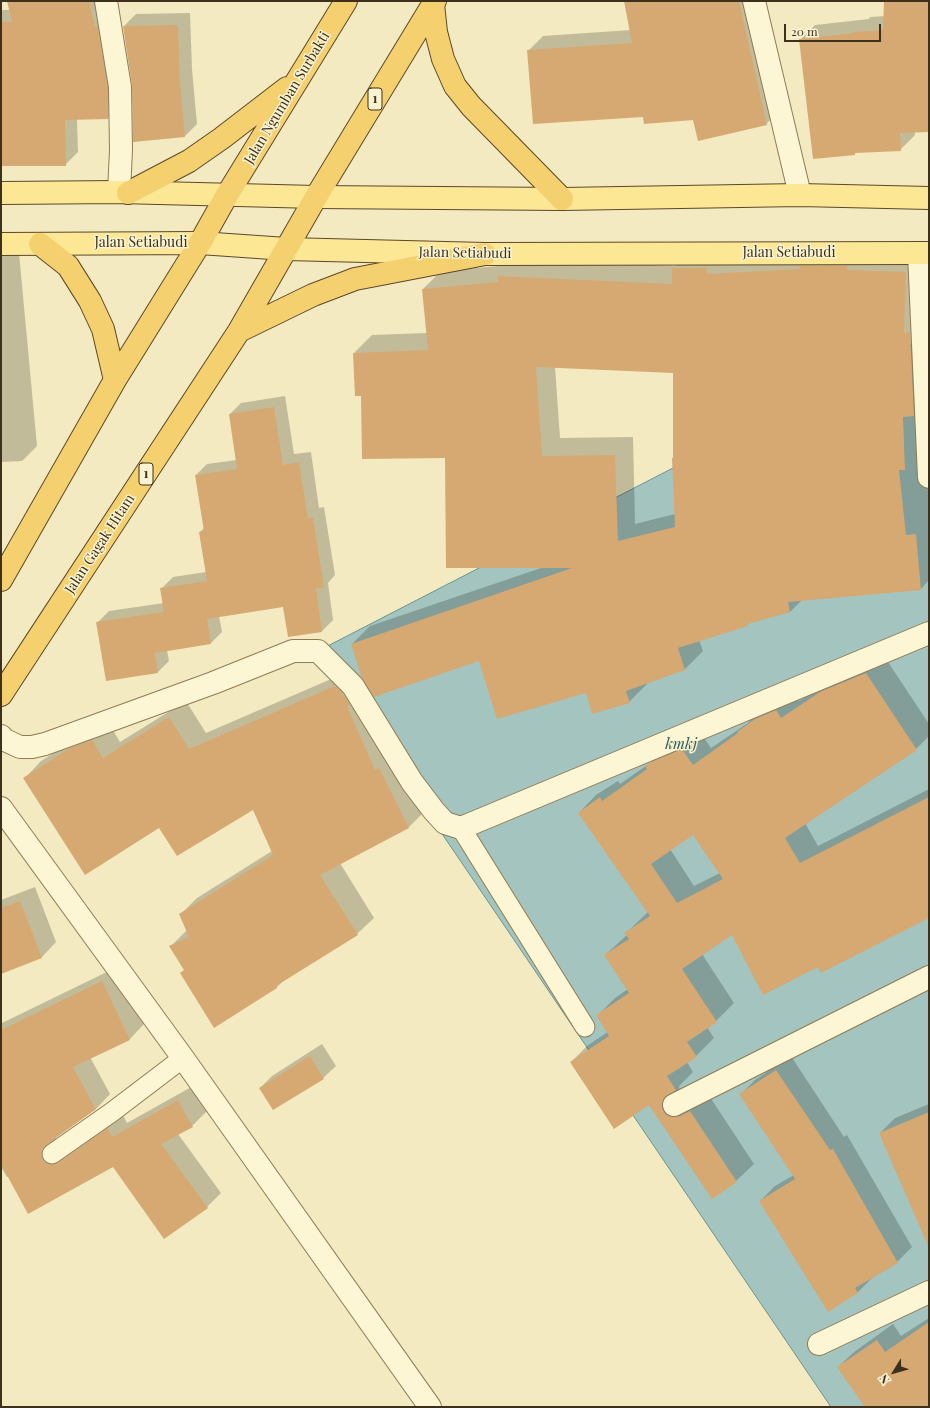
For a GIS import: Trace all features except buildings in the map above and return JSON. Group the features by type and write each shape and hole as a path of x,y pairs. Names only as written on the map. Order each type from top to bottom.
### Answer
{"highway":[{"name":"Jalan Ngumban Surbakti","path":"227,195 346,1"},
{"path":"434,2 436,32 443,59 455,86 471,106 562,199"},
{"name":"1","path":"286,249 434,2"},
{"path":"124,192 189,161 222,138 298,79"},
{"path":"1,580 115,380 200,243 227,195"},
{"path":"40,244 68,266 90,301 103,329 115,380"},
{"name":"Jalan Gagak Hitam","path":"1,695 239,330 286,249"},
{"path":"239,330 313,295 355,279 485,254"}],"main road":[{"path":"1,193 124,192 316,197 562,199 800,195 929,198"},
{"name":"Jalan Setiabudi","path":"1,244 200,243 286,249 485,254 924,253"}],"street":[{"path":"106,1 120,87 121,150 124,192"},
{"path":"754,1 800,195"},
{"path":"924,253 929,477"},
{"path":"1,736 5,740 20,747 32,747 45,744 213,683 293,652 318,651 353,686 412,782 434,811 445,823 461,828 929,633"},
{"path":"1,808 183,1058 430,1407"},
{"path":"674,1105 929,977"},
{"path":"819,1344 929,1292"}],"lane":[{"path":"461,828 586,1027"},
{"path":"52,1154 112,1112 183,1058"}],"water":[{"name":"kmkj","path":"929,336 929,1407 831,1407 318,651"}]}
